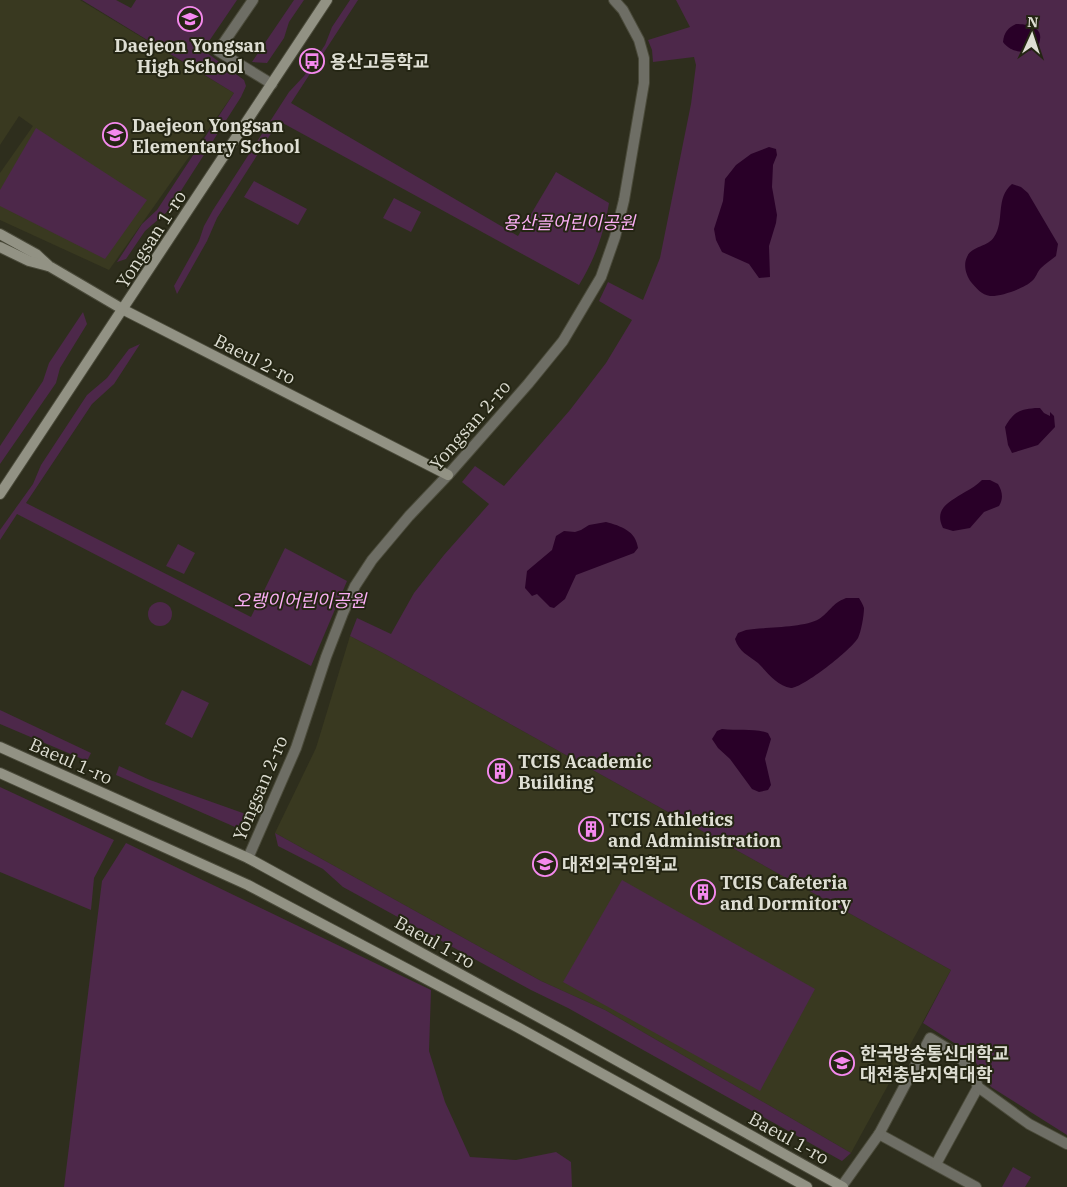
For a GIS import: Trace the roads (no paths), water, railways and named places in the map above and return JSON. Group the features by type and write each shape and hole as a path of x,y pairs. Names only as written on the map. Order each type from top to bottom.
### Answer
{"main road":[{"name":"Yongsan 1-ro","path":"0,494 124,310 327,0"},
{"name":"Baeul 2-ro","path":"0,234 36,254 49,266 124,310 448,476"},
{"name":"Baeul 2-ro","path":"0,247 29,261 49,266"},
{"name":"Baeul 1-ro","path":"0,747 248,858 575,1036 842,1186"},
{"name":"Baeul 1-ro","path":"0,773 248,885 519,1028 807,1187"}],"street":[{"path":"253,0 218,51 272,84"},
{"name":"Yongsan 2-ro","path":"248,858 296,748 326,657 355,586 372,560 409,516 448,476 563,341 601,277 624,200 644,75 644,58 639,40 623,10 614,0"},
{"path":"842,1186 880,1134 930,1038 960,1056 975,1077 978,1087 1029,1124 1067,1144"},
{"path":"936,1164 978,1087"},
{"path":"880,1134 976,1187"}],"place":[{"name":"Daejeon Yongsan High School","path":"190,19"},
{"name":"용산고등학교","path":"312,61"},
{"name":"Daejeon Yongsan Elementary School","path":"115,135"},
{"name":"TCIS Academic Building","path":"500,771"},
{"name":"TCIS Athletics and Administration","path":"591,829"},
{"name":"대전외국인학교","path":"545,864"},
{"name":"TCIS Cafeteria and Dormitory","path":"703,892"},
{"name":"한국방송통신대학교 대전충남지역대학","path":"842,1063"}],"park label":[{"name":"용산골어린이공원","path":"569,222"},
{"name":"오랭이어린이공원","path":"300,600"}]}
